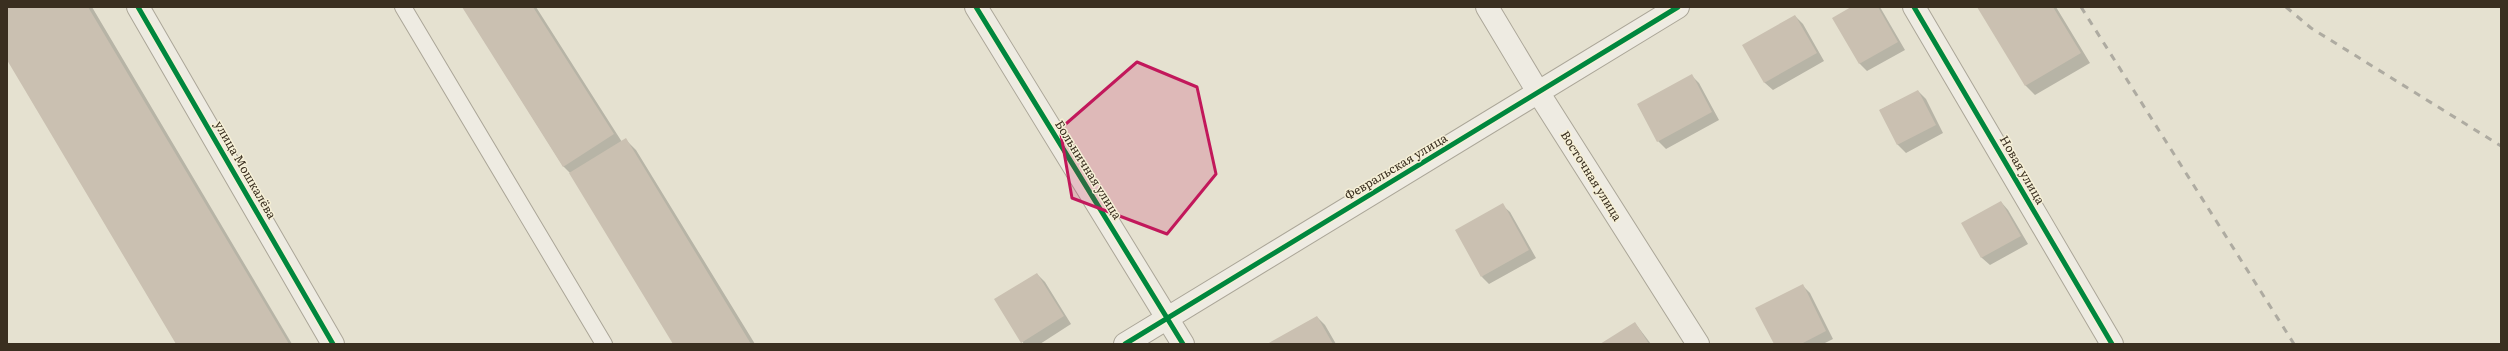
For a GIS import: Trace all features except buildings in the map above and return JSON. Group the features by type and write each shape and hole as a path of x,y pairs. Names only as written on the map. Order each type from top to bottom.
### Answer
{"street":[{"name":"улица Мошкалёва","path":"138,7 333,344"},
{"name":"Больничная улица","path":"976,7 1183,344"},
{"name":"Восточная улица","path":"1487,7 1538,92 1698,344"},
{"name":"Февральская улица","path":"1125,344 1678,7"},
{"name":"Новая улица","path":"1914,7 2112,344"}],"lane":[{"path":"403,7 604,344"}],"highlighted area":[{"path":"1137,62 1197,87 1216,174 1167,234 1072,198 1060,129"}],"railway":[{"path":"2081,7 2294,344"},
{"path":"2286,7 2311,28 2501,146"}],"cycle path":[{"path":"138,7 333,344"},
{"path":"976,7 1183,344"},
{"path":"1125,344 1678,7"},
{"path":"1914,7 2112,344"}]}
